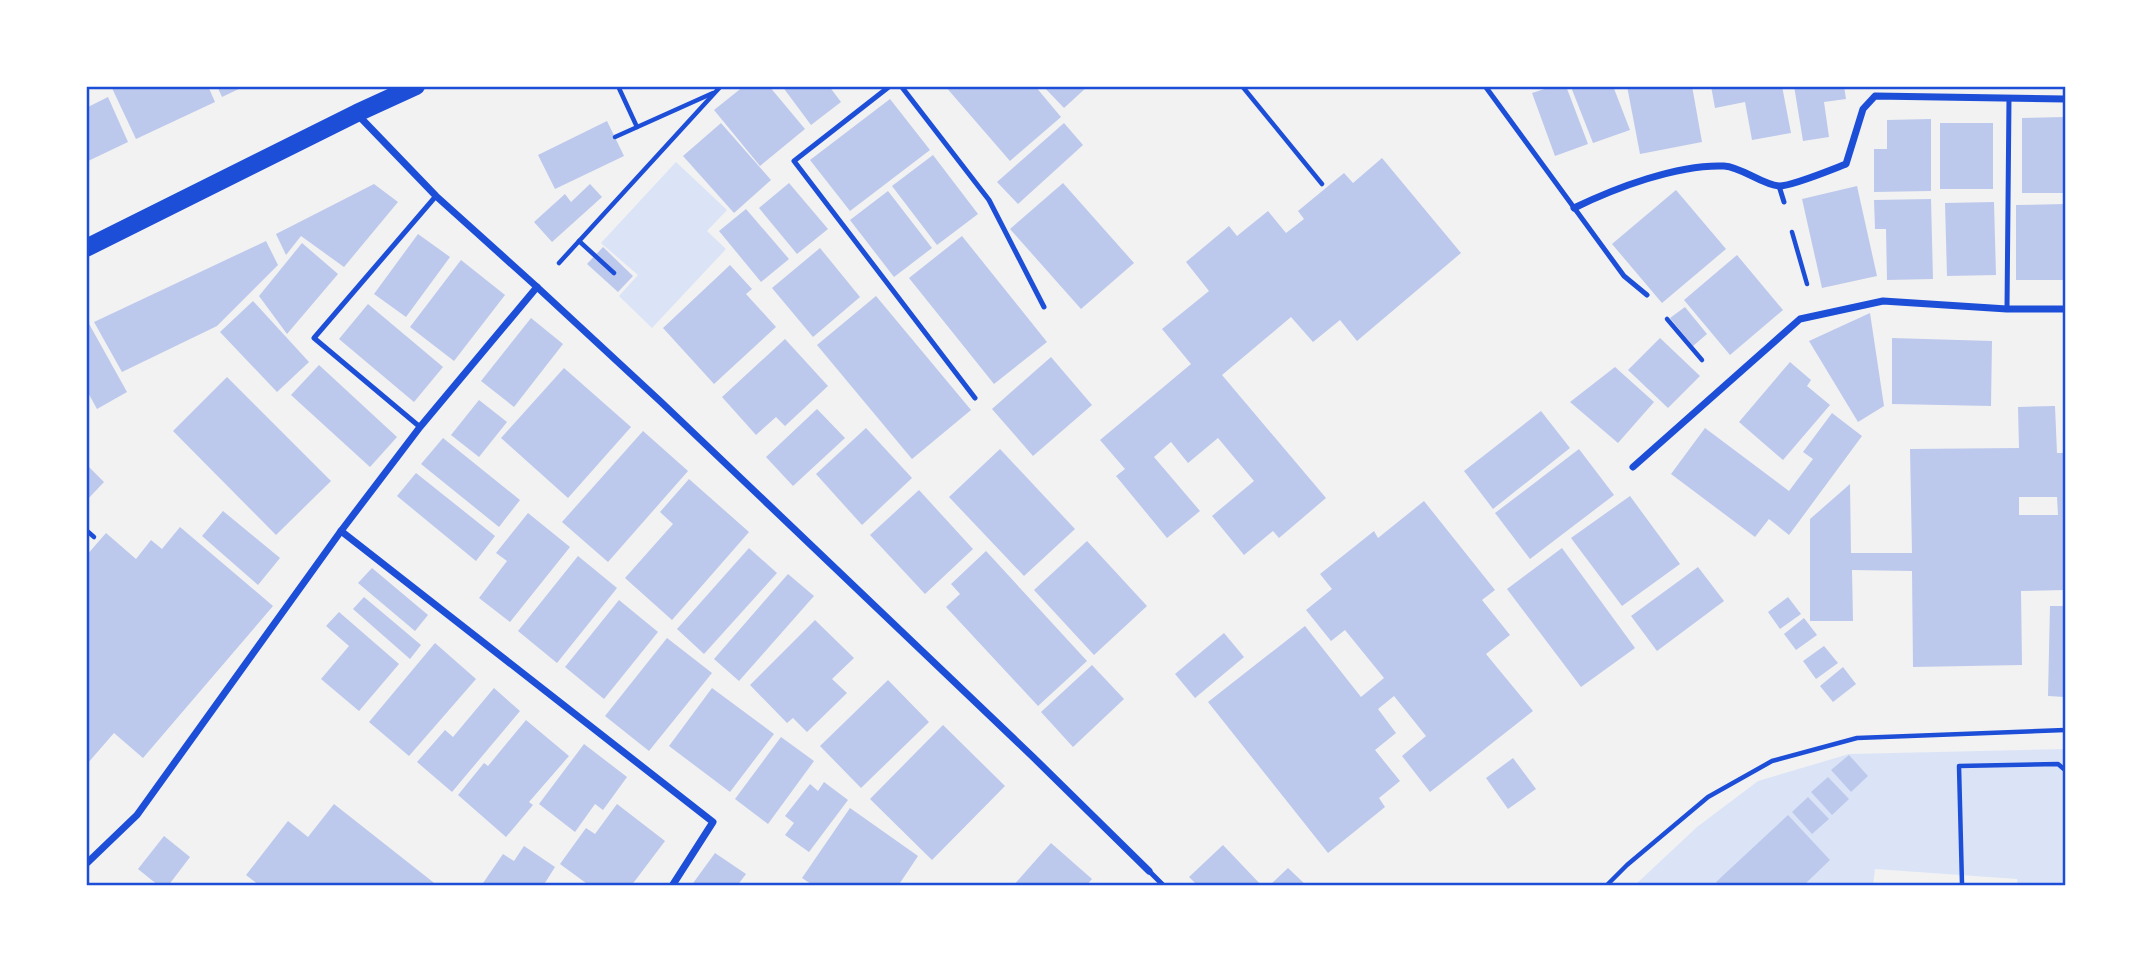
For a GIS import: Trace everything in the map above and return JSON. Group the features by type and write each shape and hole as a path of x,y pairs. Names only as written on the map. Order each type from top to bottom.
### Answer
{"main road":[{"path":"86,248 416,86"}],"street":[{"path":"1889,86 1892,96"},
{"path":"1574,208 1600,196 1692,167 1727,166 1779,186 1825,173 1846,164 1863,109 1875,96 2065,99"},
{"path":"357,113 436,196 537,287 1023,747 1149,871"},
{"path":"86,864 137,815 341,531 420,427 537,287"},
{"path":"1633,467 1800,319 1883,301 2007,309 2065,309"},
{"path":"341,531 713,822 672,886"}],"lane":[{"path":"890,86 794,161 975,398"},
{"path":"901,86 989,200 1044,307"},
{"path":"1485,86 1624,276 1647,295"},
{"path":"2007,309 2009,98"},
{"path":"1779,186 1784,202"},
{"path":"420,427 314,338 436,196"},
{"path":"1149,871 1164,886"}],"path":[{"path":"618,86 637,127"},
{"path":"537,287 721,86"},
{"path":"1242,86 1322,184"},
{"path":"615,137 715,92"},
{"path":"1784,202 1816,315"},
{"path":"579,241 614,273"},
{"path":"1647,295 1723,385"},
{"path":"86,530 94,537"},
{"path":"1606,886 1708,797 1772,761 1857,738 2065,730"},
{"path":"1962,884 1959,766 2058,764 2065,770"}],"shaded area":[{"path":"676,162 727,210 707,231 726,249 652,328 619,296 638,275 601,243"},
{"path":"2065,749 2065,886 2018,886 2017,879 1875,869 1873,886 1634,886 1697,827 1758,781 1849,754"}],"building":[{"path":"111,86 208,86 215,102 136,139"},
{"path":"217,86 245,86 222,97"},
{"path":"744,86 769,86 805,129 760,166 714,110"},
{"path":"782,86 829,86 841,102 811,125"},
{"path":"945,86 1035,86 1061,117 1010,161"},
{"path":"1043,86 1088,86 1064,108"},
{"path":"1554,86 1566,86 1588,144 1555,156 1532,93"},
{"path":"1613,86 1630,130 1593,143 1571,87"},
{"path":"1627,86 1692,86 1702,142 1640,154"},
{"path":"1711,86 1782,86 1791,133 1752,140 1745,102 1715,108"},
{"path":"1794,86 1844,86 1846,99 1824,102 1829,137 1803,141"},
{"path":"108,97 128,142 86,162 86,108"},
{"path":"890,99 930,150 850,211 810,160"},
{"path":"2065,117 2065,193 2022,193 2022,118"},
{"path":"1931,119 1931,191 1874,192 1874,149 1887,149 1887,120"},
{"path":"607,121 624,156 555,189 538,155"},
{"path":"721,123 771,180 734,213 683,156"},
{"path":"1064,123 1083,145 1018,204 997,182"},
{"path":"1940,123 1993,123 1993,189 1940,189"},
{"path":"933,155 978,214 937,245 892,186"},
{"path":"1382,158 1461,253 1357,341 1340,320 1313,342 1291,317 1222,375 1326,498 1279,538 1273,531 1244,555 1212,516 1254,481 1218,438 1188,463 1171,442 1154,457 1200,511 1167,538 1116,476 1125,469 1100,440 1191,364 1162,329 1209,291 1186,262 1229,226 1237,236 1268,211 1286,233 1304,219 1298,211 1344,173 1353,183"},
{"path":"789,183 828,229 797,254 759,208"},
{"path":"1063,183 1134,263 1081,309 1010,229"},
{"path":"374,184 398,202 344,267 301,236 286,255 276,234"},
{"path":"590,184 602,197 552,242 534,222 565,194 571,202"},
{"path":"1857,186 1877,276 1822,288 1802,199"},
{"path":"1676,190 1726,249 1662,303 1612,244"},
{"path":"888,191 932,248 894,277 850,220"},
{"path":"1931,199 1933,279 1887,280 1886,229 1875,229 1874,200"},
{"path":"1994,202 1996,275 1947,276 1945,203"},
{"path":"2065,204 2065,280 2016,280 2016,205"},
{"path":"746,209 789,259 761,282 719,231"},
{"path":"418,234 450,257 406,317 374,294"},
{"path":"962,236 1047,342 994,384 909,278"},
{"path":"266,241 278,265 217,326 122,372 94,322"},
{"path":"302,243 338,274 287,334 259,296"},
{"path":"603,247 633,276 618,292 587,264"},
{"path":"820,248 860,297 813,337 772,288"},
{"path":"1737,255 1783,310 1730,355 1684,300"},
{"path":"461,260 505,295 454,361 410,327"},
{"path":"730,265 752,289 746,294 776,327 714,384 663,328"},
{"path":"876,296 971,410 912,459 817,345"},
{"path":"253,301 309,362 277,392 220,332"},
{"path":"368,304 443,367 414,402 339,339"},
{"path":"1685,307 1707,334 1693,346 1670,318"},
{"path":"1870,313 1884,406 1858,422 1809,341"},
{"path":"531,318 563,344 514,407 481,381"},
{"path":"88,322 127,392 97,409 86,389"},
{"path":"1660,338 1700,376 1668,408 1628,370"},
{"path":"1892,338 1992,341 1991,406 1892,404"},
{"path":"785,339 828,386 785,426 776,417 756,435 722,397"},
{"path":"1051,357 1092,405 1033,456 992,409"},
{"path":"1790,362 1811,380 1807,386 1830,405 1783,460 1739,422"},
{"path":"319,365 397,437 370,467 291,395"},
{"path":"1615,367 1654,402 1618,443 1570,402"},
{"path":"564,368 631,427 568,498 501,438"},
{"path":"227,377 331,481 276,535 173,431"},
{"path":"479,400 507,422 479,457 451,435"},
{"path":"2055,406 2057,453 2065,453 2065,590 2021,591 2022,665 1913,667 1912,571 1852,570 1853,621 1810,621 1810,519 1850,484 1851,553 1912,553 1910,449 2019,448 2018,407","holes":["2019,497 2057,497 2058,515 2019,515"]},
{"path":"817,409 845,438 793,486 766,457"},
{"path":"1541,411 1570,448 1493,509 1464,471"},
{"path":"1832,413 1862,436 1789,535 1769,519 1755,537 1671,474 1705,428 1789,491 1813,459 1803,452"},
{"path":"866,428 912,478 862,525 816,474"},
{"path":"643,431 688,471 608,562 562,522"},
{"path":"443,438 520,500 499,527 421,464"},
{"path":"1000,449 1075,529 1024,576 949,497"},
{"path":"1579,449 1614,495 1530,559 1495,513"},
{"path":"86,464 104,482 86,501"},
{"path":"416,473 495,536 476,561 397,496"},
{"path":"689,479 749,532 672,620 625,578 673,524 660,512"},
{"path":"919,490 973,549 925,594 870,535"},
{"path":"1630,496 1680,564 1622,606 1571,538"},
{"path":"1424,501 1495,590 1482,600 1510,635 1486,654 1533,711 1430,792 1402,756 1426,736 1394,696 1378,709 1396,733 1375,750 1400,781 1379,798 1385,807 1328,853 1208,702 1305,626 1361,697 1384,678 1345,630 1331,641 1306,610 1332,589 1320,574 1374,531 1378,538"},
{"path":"223,511 280,558 258,585 202,536"},
{"path":"528,513 570,547 510,622 479,598 507,561 496,553"},
{"path":"180,527 273,606 143,758 114,733 87,764 86,556 106,533 136,559 151,540 162,549"},
{"path":"1087,541 1147,606 1094,655 1034,590"},
{"path":"749,548 777,573 704,654 677,629"},
{"path":"1562,548 1635,648 1581,687 1507,589"},
{"path":"986,551 1087,661 1038,706 946,607 960,594 951,584"},
{"path":"578,556 617,588 557,663 518,631"},
{"path":"1698,567 1724,601 1657,651 1631,616"},
{"path":"372,568 428,615 415,631 358,583"},
{"path":"788,574 814,596 739,681 714,659"},
{"path":"364,597 421,645 410,659 353,609"},
{"path":"1788,597 1801,614 1780,629 1768,612"},
{"path":"619,600 658,632 604,699 565,667"},
{"path":"2050,606 2065,606 2065,697 2048,696"},
{"path":"339,612 399,664 359,711 321,679 349,646 326,626"},
{"path":"1804,618 1817,635 1796,650 1784,634"},
{"path":"815,620 854,658 832,679 847,693 807,732 793,718 787,723 750,685"},
{"path":"1224,633 1244,657 1195,698 1175,674"},
{"path":"667,638 712,673 649,751 605,716"},
{"path":"435,643 476,679 409,756 369,722"},
{"path":"1824,646 1838,663 1816,679 1803,661"},
{"path":"1092,665 1124,699 1073,747 1041,712"},
{"path":"1843,667 1856,684 1833,702 1820,686"},
{"path":"888,680 929,722 861,788 820,746"},
{"path":"494,688 520,711 452,792 417,762 445,730 453,737"},
{"path":"712,688 774,734 730,792 669,746"},
{"path":"526,720 569,756 529,802 533,805 506,837 458,795 484,763 488,766"},
{"path":"943,725 1005,786 932,860 870,799"},
{"path":"781,737 814,761 768,824 735,799"},
{"path":"584,744 627,777 603,810 595,804 575,832 539,804"},
{"path":"1849,755 1868,776 1851,792 1831,770"},
{"path":"1513,758 1536,789 1508,809 1486,778"},
{"path":"1828,777 1849,799 1832,815 1811,792"},
{"path":"824,782 848,800 809,852 785,835 794,823 785,816 810,784 818,791"},
{"path":"1808,797 1829,819 1812,834 1792,812"},
{"path":"334,804 438,886 260,886 246,875 288,821 308,837"},
{"path":"617,804 665,841 631,886 590,886 560,864 586,828 595,834"},
{"path":"850,808 918,856 898,886 814,886 802,878"},
{"path":"1788,815 1830,860 1803,886 1720,886 1716,882"},
{"path":"164,836 190,857 168,886 159,886 138,869"},
{"path":"1051,843 1092,879 1086,886 1013,886"},
{"path":"1223,845 1262,886 1198,886 1189,877"},
{"path":"524,846 555,867 543,886 481,886 503,854 514,861"},
{"path":"715,853 746,874 737,886 691,886"},
{"path":"1288,868 1307,886 1269,886"}]}
